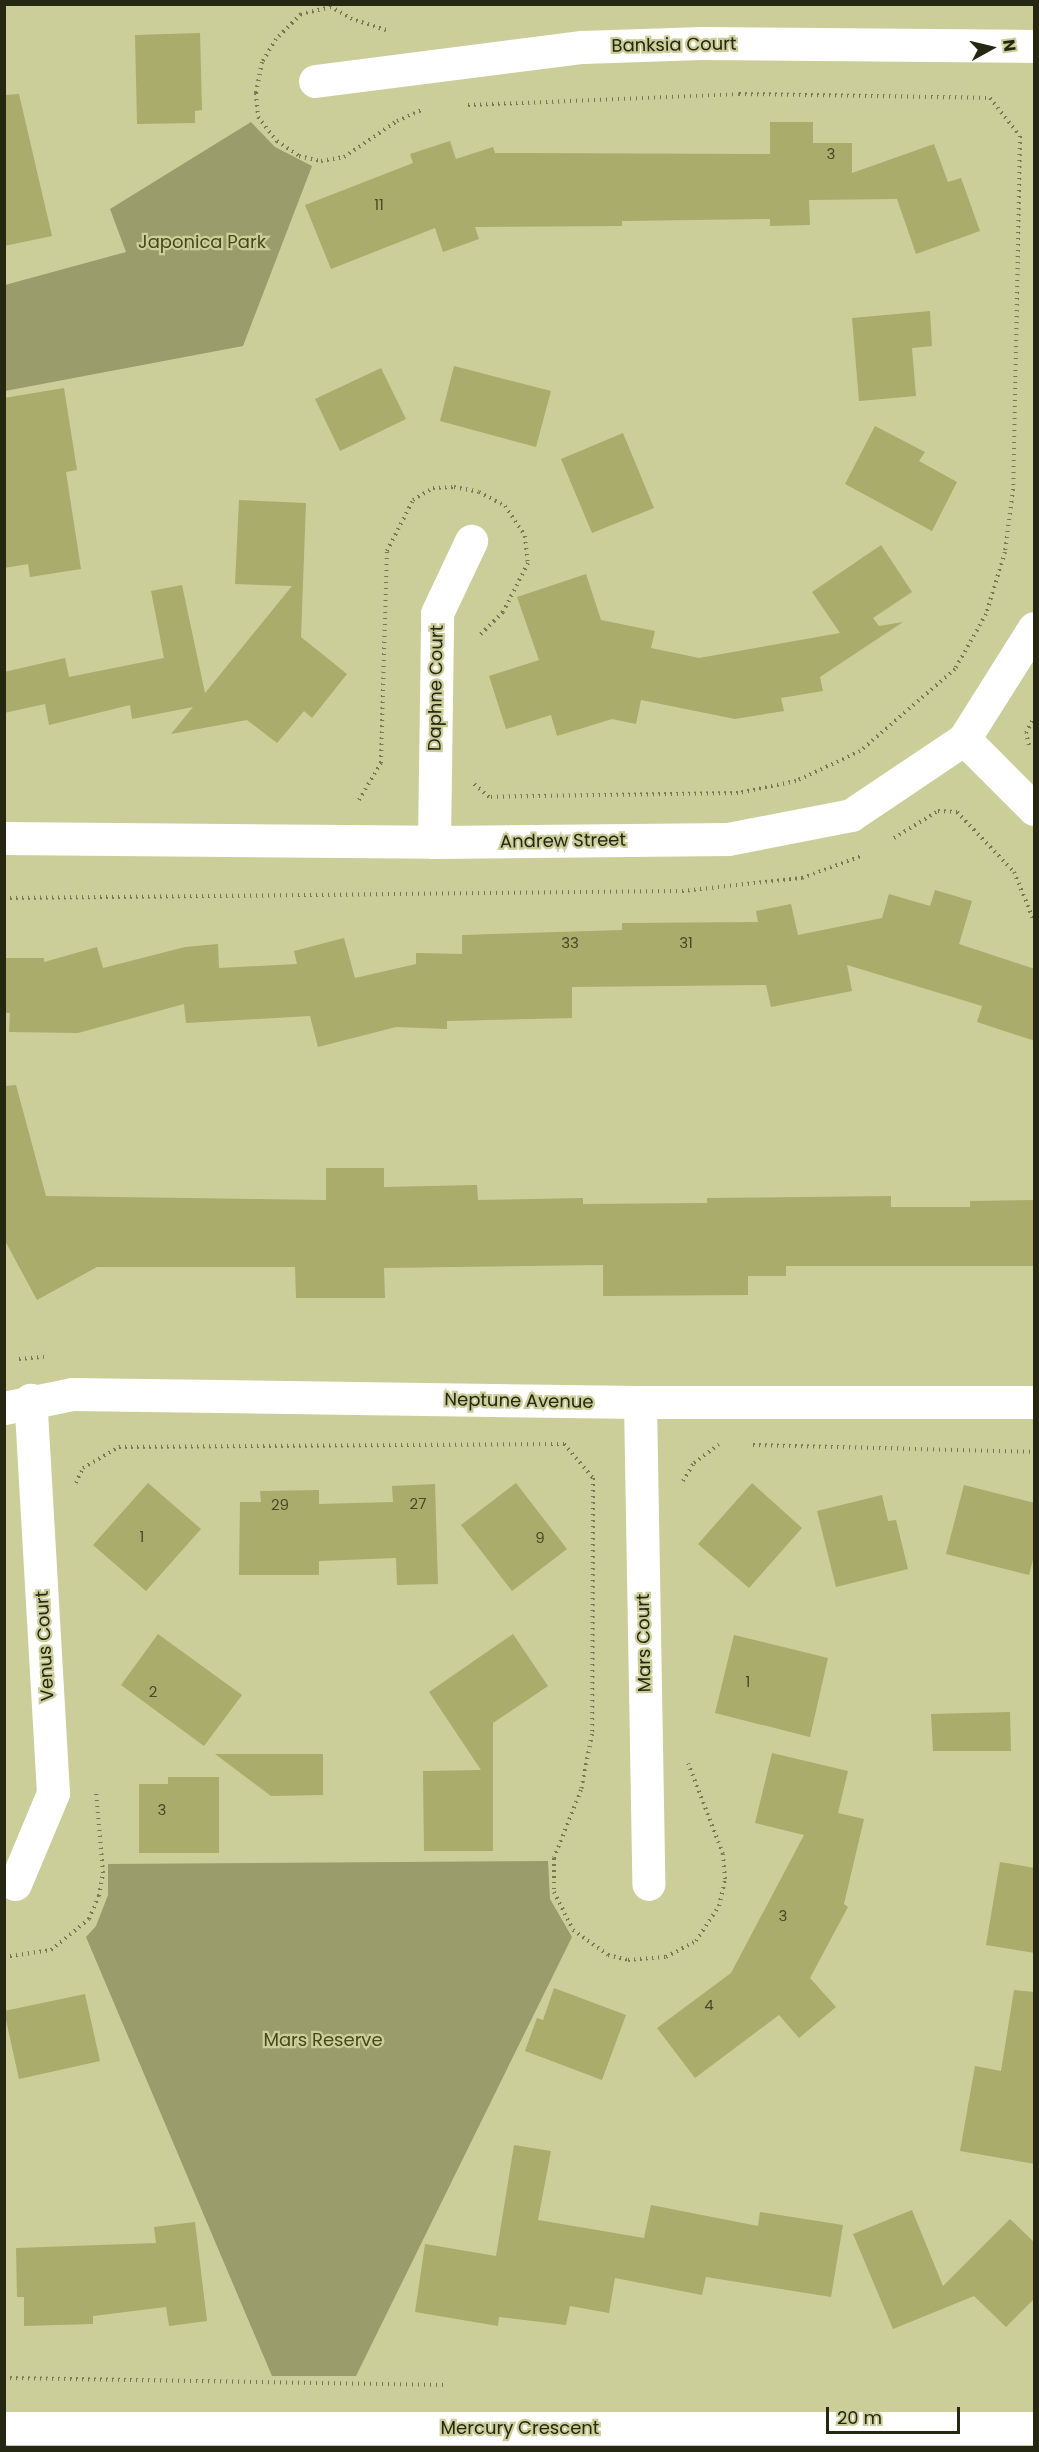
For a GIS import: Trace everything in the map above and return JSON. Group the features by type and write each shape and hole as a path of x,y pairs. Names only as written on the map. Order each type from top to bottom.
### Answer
{"street":[{"name":"Banksia Court","path":"315,81 582,47 702,43 1035,46"},
{"name":"Daphne Court","path":"434,842 437,613 471,542"},
{"name":"Andrew Street","path":"4,838 434,842 728,839 851,815 964,739 1035,628"},
{"path":"964,739 1035,809"},
{"name":"Neptune Avenue","path":"17,1404 72,1394 640,1402 1035,1402"},
{"name":"Mars Court","path":"640,1402 648,1884"},
{"name":"Venus Court","path":"15,1884 53,1793 17,1404"},
{"name":"Mercury Crescent","path":"4,2428 1035,2428"}],"path":[{"path":"392,32 352,19 331,7 301,14 276,39 262,62 256,93 258,117 277,141 299,156 321,161 344,157 397,121 430,106"},
{"path":"466,105 739,94 990,98 1020,136 1013,489 1005,552 986,614 955,669 860,751 796,781 738,793 489,797 469,779"},
{"path":"346,801 358,801 381,763 387,551 412,500 433,488 454,487 480,492 505,506 525,536 528,563 516,590 503,612 471,645"},
{"path":"1035,717 1026,733 1035,754"},
{"path":"75,1486 83,1468 119,1447 564,1444 593,1478 592,1734 581,1790 554,1858 554,1892 573,1930 608,1955 628,1960 666,1957 696,1941 719,1906 725,1880 723,1854 687,1758"},
{"path":"680,1486 694,1463 717,1444 729,1444"},
{"path":"740,1445 1035,1452"},
{"path":"4,1957 51,1950 78,1931 92,1913 103,1874 95,1779"}],"green space":[{"name":"Japonica Park","path":"251,122 275,147 312,166 243,346 5,391 5,285 126,252 110,209"},
{"name":"Mars Reserve","path":"548,1861 550,1899 572,1937 356,2376 272,2376 86,1937 96,1926 108,1895 108,1864"}],"building":[{"path":"200,33 202,110 195,111 195,123 137,124 135,35"},
{"path":"19,94 52,236 4,246 4,95"},
{"path":"770,122 813,122 813,143 852,143 852,173 934,144 948,182 961,178 980,231 916,254 897,199 809,200 810,225 770,226 770,219 622,221 622,226 475,227 479,239 443,252 435,228 331,269 305,205 413,163 410,154 450,141 456,159 493,147 495,153 770,154"},
{"path":"930,311 932,346 912,348 916,396 859,401 852,318"},
{"path":"454,366 551,391 536,447 440,421"},
{"path":"381,368 406,419 340,451 315,399"},
{"path":"64,388 77,470 66,472 81,569 30,577 28,564 4,568 4,398"},
{"path":"875,426 925,452 919,461 957,482 932,531 845,484"},
{"path":"623,433 654,508 592,533 561,459"},
{"path":"239,500 306,503 301,637 347,674 312,718 304,711 277,743 247,720 171,734 193,707 132,719 130,705 49,725 45,704 4,713 4,672 65,658 69,677 164,658 151,591 182,585 205,693 292,586 235,584"},
{"path":"881,545 912,592 873,618 879,626 903,622 820,677 823,691 781,698 784,711 735,719 641,700 636,724 612,719 557,736 551,715 506,729 489,676 539,660 517,597 586,574 601,620 655,631 651,648 699,658 840,633 812,592"},
{"path":"935,890 972,901 959,944 1035,969 1035,1041 977,1022 982,1006 847,965 852,991 771,1007 766,985 572,987 572,1018 447,1021 447,1029 396,1027 318,1047 310,1016 186,1023 184,1004 78,1033 9,1032 10,1013 4,1013 4,958 44,958 44,962 97,947 103,968 185,947 218,944 219,968 297,964 294,951 344,938 355,978 416,964 416,953 462,954 462,935 622,930 622,923 758,922 756,911 791,904 798,935 882,918 889,894 930,906"},
{"path":"16,1085 46,1196 326,1200 326,1168 384,1168 384,1187 477,1185 478,1200 583,1198 583,1204 707,1203 707,1198 891,1196 891,1207 970,1207 970,1201 1035,1200 1035,1266 786,1266 786,1276 748,1276 748,1295 603,1296 603,1265 384,1268 385,1298 296,1298 295,1267 97,1267 37,1300 4,1239 4,1086"},
{"path":"148,1483 201,1529 146,1591 93,1545"},
{"path":"516,1483 567,1549 512,1591 461,1525"},
{"path":"752,1483 802,1528 749,1588 698,1544"},
{"path":"435,1484 438,1584 397,1585 396,1558 319,1561 319,1575 239,1575 240,1502 261,1502 260,1491 319,1490 319,1504 393,1502 392,1486"},
{"path":"964,1485 1035,1503 1035,1552 1029,1575 946,1554"},
{"path":"882,1495 888,1521 896,1520 908,1569 836,1587 817,1511"},
{"path":"158,1634 242,1695 204,1746 121,1685"},
{"path":"513,1634 548,1686 493,1723 493,1851 424,1851 423,1771 481,1770 429,1692"},
{"path":"734,1635 828,1658 810,1737 715,1713"},
{"path":"1010,1712 1011,1751 933,1751 931,1714"},
{"path":"772,1753 848,1771 838,1813 864,1819 844,1904 848,1907 810,1978 836,2007 799,2038 779,2015 695,2078 657,2028 731,1973 804,1835 755,1823"},
{"path":"215,1754 323,1754 323,1795 271,1796"},
{"path":"168,1777 219,1777 219,1853 139,1853 139,1784 168,1784"},
{"path":"1000,1862 1035,1868 1035,1953 986,1945"},
{"path":"554,1988 626,2015 602,2080 525,2051 537,2018 543,2020"},
{"path":"1014,1990 1035,1992 1035,2164 960,2151 975,2066 1001,2071"},
{"path":"85,1994 100,2061 19,2079 4,2011"},
{"path":"514,2145 551,2151 538,2220 644,2238 651,2205 758,2226 760,2212 843,2225 831,2297 706,2277 702,2295 615,2278 609,2313 570,2306 566,2325 499,2317 498,2326 415,2312 425,2244 496,2256"},
{"path":"912,2210 943,2286 1010,2219 1035,2243 1035,2298 1006,2327 974,2296 893,2329 853,2234"},
{"path":"195,2222 207,2321 169,2326 166,2307 93,2316 93,2324 24,2326 24,2297 17,2297 16,2248 156,2243 154,2227"}]}
